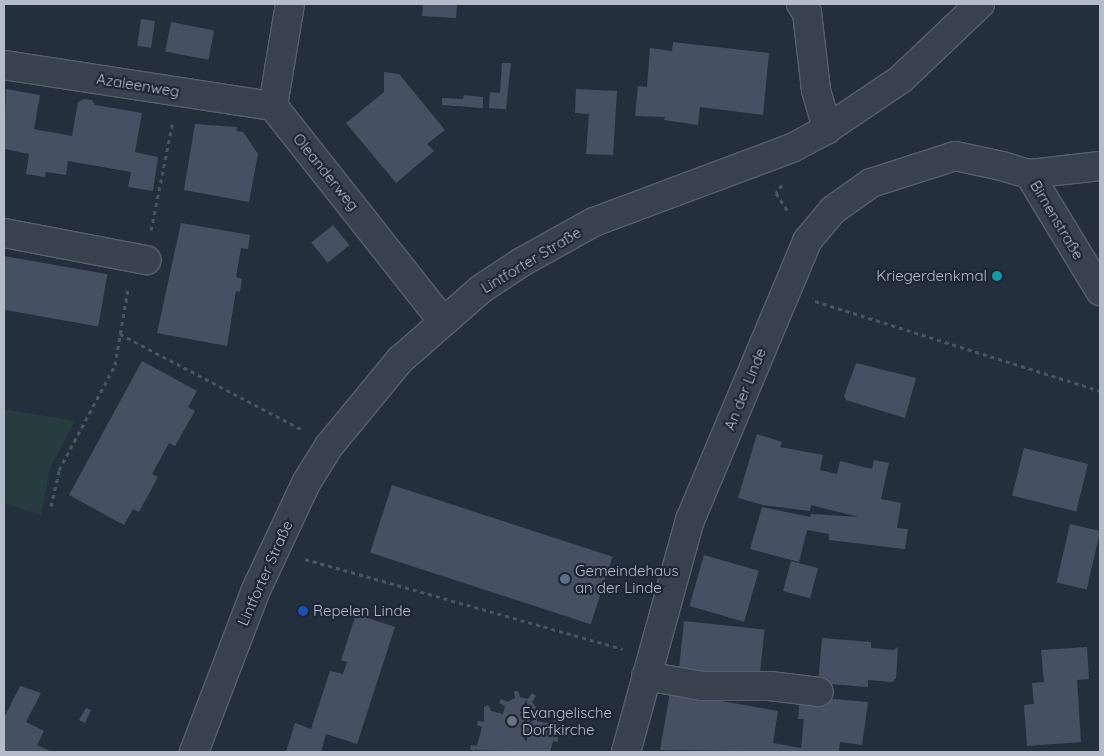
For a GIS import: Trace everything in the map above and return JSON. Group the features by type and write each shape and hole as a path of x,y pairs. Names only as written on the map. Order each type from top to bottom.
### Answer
{"street":[{"path":"273,106 290,4"},
{"path":"801,4 807,13 816,90 827,129"},
{"name":"Lintforter Straße","path":"194,752 274,550 306,484 329,446 400,360 442,320 522,262 594,222 792,148 827,129 901,79 980,4"},
{"name":"Azaleenweg","path":"4,65 273,106"},
{"name":"Oleanderweg","path":"273,106 442,320"},
{"name":"An der Linde","path":"626,752 690,520 807,241 833,210 871,183 956,156 1002,166"},
{"name":"Birnenstraße","path":"1002,166 1029,174 1100,166"},
{"name":"Birnenstraße","path":"1029,174 1100,291"},
{"path":"4,233 146,260"},
{"path":"649,666 702,686 770,686 820,692"}],"path":[{"path":"51,506 59,470 115,365 131,272 146,260 178,91"},
{"path":"786,180 776,193 807,241"},
{"path":"786,291 1100,392"},
{"path":"120,334 329,446"},
{"path":"274,550 649,666"}],"green space":[{"path":"4,409 75,421 50,468 41,515 4,503"}],"building":[{"path":"423,4 457,4 456,18 422,16"},
{"path":"141,19 155,21 151,48 137,46"},
{"path":"171,22 214,30 208,60 165,51"},
{"path":"673,42 769,53 763,115 700,107 698,125 664,120 665,117 635,116 638,86 647,87 650,48 672,51"},
{"path":"502,63 511,63 506,109 489,108 490,92 500,93"},
{"path":"384,72 399,74 445,130 427,144 434,151 396,183 346,123 384,92"},
{"path":"6,89 40,95 34,129 72,136 78,102 84,99 92,100 95,105 142,113 135,152 158,157 153,191 128,187 131,172 68,161 66,175 46,172 45,177 26,174 29,154 4,149"},
{"path":"576,89 617,91 613,155 586,154 589,114 575,113"},
{"path":"464,95 483,97 483,108 442,105 442,98 463,99"},
{"path":"195,124 237,127 236,131 243,132 258,154 249,202 184,190"},
{"path":"181,223 250,235 248,249 241,248 236,277 242,279 240,292 236,291 227,346 157,333"},
{"path":"333,225 349,245 328,263 311,243"},
{"path":"4,256 107,274 98,326 4,310"},
{"path":"142,361 197,391 188,407 195,411 175,446 169,443 152,474 158,477 139,512 133,509 124,525 69,495"},
{"path":"856,363 916,378 905,418 846,400 844,396"},
{"path":"757,434 782,442 780,447 823,455 820,470 837,474 840,461 872,469 874,460 889,463 881,499 901,503 897,528 908,529 905,549 829,540 829,534 807,530 799,562 750,549 762,507 810,517 811,514 859,517 811,505 810,511 763,505 738,498"},
{"path":"1024,448 1088,464 1076,512 1012,496"},
{"path":"392,485 613,557 591,624 370,553"},
{"path":"1070,524 1100,531 1087,589 1057,582"},
{"path":"704,555 759,571 744,622 689,606"},
{"path":"791,561 818,568 810,598 783,591"},
{"path":"356,614 395,627 357,744 326,734 321,752 286,752 295,723 311,729 330,671 343,674 347,662 341,660"},
{"path":"684,621 765,629 759,678 679,670"},
{"path":"822,638 871,642 871,648 894,650 898,647 896,678 892,682 868,680 868,687 818,683"},
{"path":"1087,647 1089,679 1077,680 1081,742 1027,746 1024,705 1034,704 1032,683 1044,682 1041,650"},
{"path":"20,686 41,693 26,722 44,731 37,745 52,752 4,752 4,718"},
{"name":"Evangelische Dorfkirche","path":"514,691 518,691 520,697 528,699 532,693 536,696 532,702 537,709 544,707 545,711 538,713 537,721 551,724 556,719 559,722 554,736 558,737 558,742 553,741 550,752 470,750 471,745 477,746 482,727 477,725 478,721 484,722 484,707 488,705 491,711 503,714 505,706 499,703 501,699 508,702 515,698"},
{"path":"670,692 778,711 773,743 801,748 804,719 798,719 800,696 868,702 862,745 840,742 839,752 660,750"},
{"path":"86,708 91,710 85,723 79,720"}],"place":[{"name":"Kriegerdenkmal","path":"997,276"},
{"name":"Gemeindehaus an der Linde","path":"565,579"},
{"name":"Repelen Linde","path":"303,611"},
{"name":"Evangelische Dorfkirche","path":"512,721"}]}
